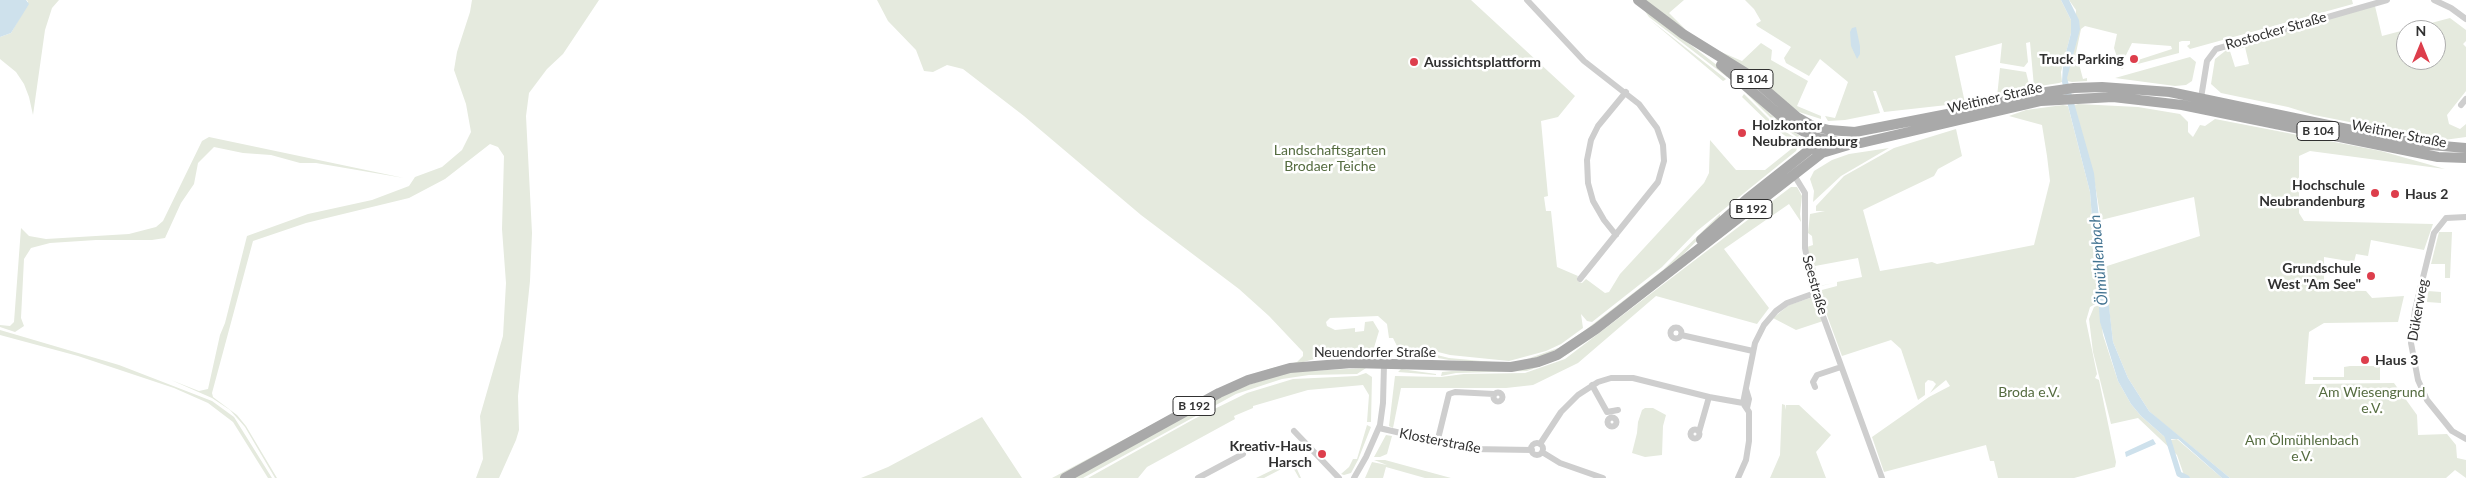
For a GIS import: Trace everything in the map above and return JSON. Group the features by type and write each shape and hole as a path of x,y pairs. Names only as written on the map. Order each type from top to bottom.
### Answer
{"main road":[{"name":"Weitiner Straße","path":"1638,0 1749,87 1784,119 1806,134 1826,140 1852,144 2061,94"},
{"name":"Weitiner Straße","path":"1683,34 1746,73 1788,111 1818,128 1849,133 1968,110 2075,93 2199,103 2419,144 2466,148"},
{"name":"Weitiner Straße","path":"2199,103 2438,157 2466,158"},
{"path":"1818,128 1826,140 1822,153"},
{"name":"Neuendorfer Straße","path":"1790,171 1805,153 1826,140 1849,133"},
{"path":"1805,153 1808,142 1806,134"},
{"name":"Neuendorfer Straße","path":"1065,478 1205,400 1248,380 1306,366 1384,364 1511,367 1548,359 1573,346 1680,264 1728,215 1790,171 1822,153 1852,144"}],"street":[{"path":"1526,0 1584,61 1626,92 1646,111 1657,128 1663,145 1664,161 1658,182 1580,280"},
{"name":"Rostocker Straße","path":"2199,103 2207,60 2216,49 2387,0"},
{"path":"2437,0 2466,19"},
{"path":"1616,235 1592,201 1588,183 1587,160 1591,140 1598,126 1626,92"},
{"path":"2460,106 2466,98"},
{"name":"Seestraße","path":"1790,171 1805,193 1805,248 1815,294 1882,478"},
{"name":"Dükerweg","path":"2466,217 2446,218 2434,233 2414,320 2411,343 2418,380 2427,400 2452,431 2466,439"},
{"path":"1745,405 1749,399 1746,390 1753,351 1764,325 1776,311 1794,300 1815,294"},
{"path":"1681,335 1753,351"},
{"path":"1354,478 1379,428 1382,413 1384,364"},
{"path":"1815,387 1814,382 1817,374 1841,367"},
{"path":"1540,444 1561,412 1578,395 1604,379 1625,377 1745,405"},
{"path":"1592,385 1609,415 1618,410"},
{"path":"1437,443 1449,394 1455,392 1494,394"},
{"path":"1699,432 1709,397"},
{"path":"1738,478 1746,460 1749,441 1749,417 1745,405"},
{"name":"Klosterstraße","path":"1379,428 1437,443 1488,450 1532,450 1536,454 1542,452 1560,463 1603,478"},
{"path":"1294,431 1339,478"},
{"path":"1532,450 1535,443 1540,444"},
{"path":"1540,444 1543,449 1542,452"},
{"path":"1198,478 1243,454"},
{"path":"1360,478 1366,457"}],"green space":[{"path":"26,0 59,0 52,8 45,30 33,115 24,84 16,72 0,59 0,37 11,33 28,1"},
{"path":"472,0 599,0 563,54 547,69 529,93 526,116 532,233 530,281 518,396 519,430 516,440 499,478 476,478 483,459 480,416 503,336 506,283 502,229 504,156 498,147 490,144 445,179 409,198 306,223 253,241 212,393 213,397 237,415 246,426 277,478 275,478 245,427 230,410 212,398 171,380 199,391 208,389 220,335 225,323 247,236 308,214 372,200 409,186 415,177 442,167 462,150 471,132 466,104 454,70 457,52"},
{"name":"Landschaftsgarten Brodaer Teiche","path":"877,0 1471,0 1575,96 1558,117 1541,121 1548,196 1544,197 1546,211 1551,211 1557,267 1578,276 1579,282 1582,283 1586,279 1605,293 1609,292 1620,274 1704,183 1709,173 1710,140 1736,170 1765,170 1795,146 1795,143 1773,127 1742,97 1744,94 1774,124 1798,140 1799,144 1796,151 1697,231 1662,267 1592,322 1587,321 1581,314 1583,328 1561,344 1546,351 1509,361 1450,355 1434,351 1399,350 1393,338 1389,338 1387,324 1378,316 1330,318 1326,322 1327,326 1335,330 1355,328 1355,332 1364,331 1365,322 1373,321 1379,331 1373,351 1365,355 1328,353 1326,356 1288,366 1151,427 1060,478 1052,478 1226,385 1269,369 1297,362 1303,356 1303,352 1269,316 1239,289 1141,215 1024,116 963,69 947,65 933,72 924,71 916,50 888,21"},
{"path":"1644,0 1684,0 1669,13 1686,30"},
{"path":"1745,0 2061,0 2071,20 2071,33 2061,72 2062,82 2034,87 2030,42 2026,43 2028,62 2024,67 2000,63 2002,43 1955,56 1965,103 1884,112 1876,91 1873,91 1880,113 1845,120 1828,121 1825,116 1835,118 1848,82 1820,59 1809,76 1786,63 1784,58 1791,47 1757,26 1756,24 1761,21 1754,9"},
{"path":"2069,0 2352,0 2353,4 2190,49 2187,46 2190,44 2190,41 2182,41 2179,42 2179,53 2134,65 2132,62 2172,49 2171,46 2132,43 2126,55 2123,69 2121,69 2114,48 2117,34 2085,26 2081,29 2076,53 2083,79 2087,78 2087,81 2072,82 2067,81 2067,74 2074,50 2076,10"},
{"path":"2375,6 2382,36 2396,32 2396,70 2446,70 2446,20 2442,20 2450,18 2466,30 2466,41 2463,44 2466,47 2466,91 2447,115 2449,124 2460,129 2466,124 2466,137 2444,140 2430,138 2314,115 2288,107 2221,93 2211,84 2215,59 2229,48 2235,67 2249,64 2245,47 2239,49 2238,44"},
{"path":"1642,7 1727,73 1727,77 1649,17"},
{"path":"1649,19 1726,79 1723,81"},
{"path":"1761,43 1772,50 1771,60 1808,81 1797,106 1821,116 1821,119 1799,112 1712,48 1742,61"},
{"path":"2190,57 2196,62 2192,81 2186,85 2175,86 2115,78"},
{"path":"2000,68 2026,72 2030,88 1997,97"},
{"path":"1746,93 1757,99 1770,114 1800,136 1797,137 1775,122"},
{"path":"2078,104 2138,107 2180,114 2188,122 2188,132 2193,137 2200,125 2205,126 2215,119 2381,151 2445,169 2310,151 2299,156 2299,213 2304,221 2433,224 2424,250 2371,240 2368,256 2356,254 2354,262 2324,257 2324,290 2366,291 2372,298 2404,296 2398,322 2324,323 2309,332 2305,384 2394,383 2417,415 2418,435 2447,434 2456,445 2457,458 2466,460 2466,478 2455,470 2446,478 2230,478 2149,411 2128,378 2113,342 2104,267 2200,236 2194,197 2101,220 2093,173 2073,106"},
{"name":"Broda e.V.","path":"2068,106 2090,192 2099,302 2090,307 2086,321 2097,374 2095,378 2099,380 2116,462 2115,467 2074,478 1998,478 1994,461 1990,461 1986,445 1884,472 1872,437 1929,397 1950,386 1946,380 1930,393 1936,384 1928,380 1925,383 1925,395 1918,400 1901,349 1891,340 1842,356 1818,291 1837,286 1837,282 1862,277 1858,258 1815,266 1819,286 1834,283 1816,287 1807,247 1813,245 1812,236 1808,233 1810,214 1825,211 1816,211 1816,206 1844,176 1894,148 1956,129 1962,156 1938,169 1934,176 1863,210 1880,271 1932,262 1937,264 2034,245 2050,181 2042,125 2009,116 2026,110"},
{"path":"209,137 404,178 316,163 300,163 271,155 243,153 214,147 198,163 194,184 181,203 165,238 50,243 31,248 24,259 21,318 24,326 15,332 0,327 0,325 10,326 14,322 21,228 29,236 46,239 129,234 156,227 163,221 202,141"},
{"path":"1889,148 1841,176 1813,202 1814,191 1810,179 1814,171 1832,160 1849,154"},
{"path":"1791,187 1797,187 1802,196 1801,222 1789,204 1724,249 1769,308 1757,324 1656,296 1578,363 1533,385 1506,388 1401,388 1393,428 1389,426 1395,376 1441,377 1464,374 1525,373 1565,359"},
{"path":"1785,188 1592,338 1560,359 1527,371 1456,373 1441,376 1442,372 1506,371 1540,365"},
{"path":"1720,214 1720,217 1677,261 1595,326 1566,344 1663,270"},
{"path":"2439,232 2452,232 2450,278 2445,278 2445,264 2431,264"},
{"path":"2428,291 2441,292 2441,303 2427,302"},
{"path":"1813,297 1823,321 1796,330 1773,318 1789,305"},
{"path":"2099,305 2103,335 2118,381 2131,404 2141,416 2167,439 2177,439 2222,478 2185,478 2177,455 2138,418 2111,424 2093,352 2089,319 2094,307"},
{"path":"0,330 119,365 212,401 234,417 272,478 268,478 233,422 208,403 174,388 78,356 0,335"},
{"path":"1559,348 1547,355 1527,359"},
{"path":"1437,355 1449,358 1503,363 1449,360 1438,358"},
{"path":"2380,366 2380,380 2313,380 2313,377 2344,377 2344,367"},
{"path":"1366,368 1357,374 1309,375 1282,379 1236,394 1083,478 1072,478 1236,389 1289,372"},
{"path":"1401,369 1436,374 1436,375 1398,372"},
{"path":"1366,373 1372,377 1371,422 1367,422 1369,395 1363,385 1308,390 1253,406 1253,408 1234,416 1235,419 1147,467 1138,478 1088,478 1194,419 1247,393 1293,379 1357,376"},
{"path":"1782,404 1785,405 1785,410 1786,405 1799,405 1831,435 1816,452 1826,478 1770,478 1780,455"},
{"path":"1653,408 1666,415 1663,426 1662,455 1645,457 1632,453 1638,422 1642,410"},
{"path":"982,417 1022,478 861,478 888,467"},
{"path":"1367,425 1371,427 1358,460 1351,473 1341,474 1349,467 1353,459 1357,459"},
{"path":"1386,435 1392,436 1387,454 1374,457"},
{"path":"1293,460 1301,478 1299,478 1291,464 1264,478 1256,478"},
{"path":"1374,460 1385,460 1451,478 1425,478 1386,467 1383,478 1365,478 1372,462 1387,465"}],"water":[{"path":"0,0 26,0 29,4 11,33 0,37"},
{"name":"Ölmühlenbach","path":"2061,0 2069,0 2079,20 2080,29 2067,78 2094,173 2113,342 2128,378 2149,411 2230,478 2222,478 2178,439 2167,439 2141,416 2131,404 2118,381 2100,322 2090,192 2062,82 2063,64 2071,33 2071,20"},
{"path":"1856,27 1860,46 1860,54 1857,59 1851,46 1850,32 1852,28"},
{"path":"2153,439 2156,444 2126,457 2125,452"}],"waterway":[{"path":"2166,432 2179,474 2187,478"}],"place":[{"name":"Truck Parking","path":"2134,59"},
{"name":"Aussichtsplattform","path":"1414,62"},
{"name":"Holzkontor Neubrandenburg","path":"1742,133"},
{"name":"Hochschule Neubrandenburg","path":"2375,193"},
{"name":"Haus 2","path":"2395,194"},
{"name":"Grundschule West \"Am See\"","path":"2371,276"},
{"name":"Haus 3","path":"2365,360"},
{"name":"Kreativ-Haus Harsch","path":"1322,454"}],"park label":[{"name":"Am Wiesengrund e.V.","path":"2372,400"},
{"name":"Am Ölmühlenbach e.V.","path":"2302,448"}]}
